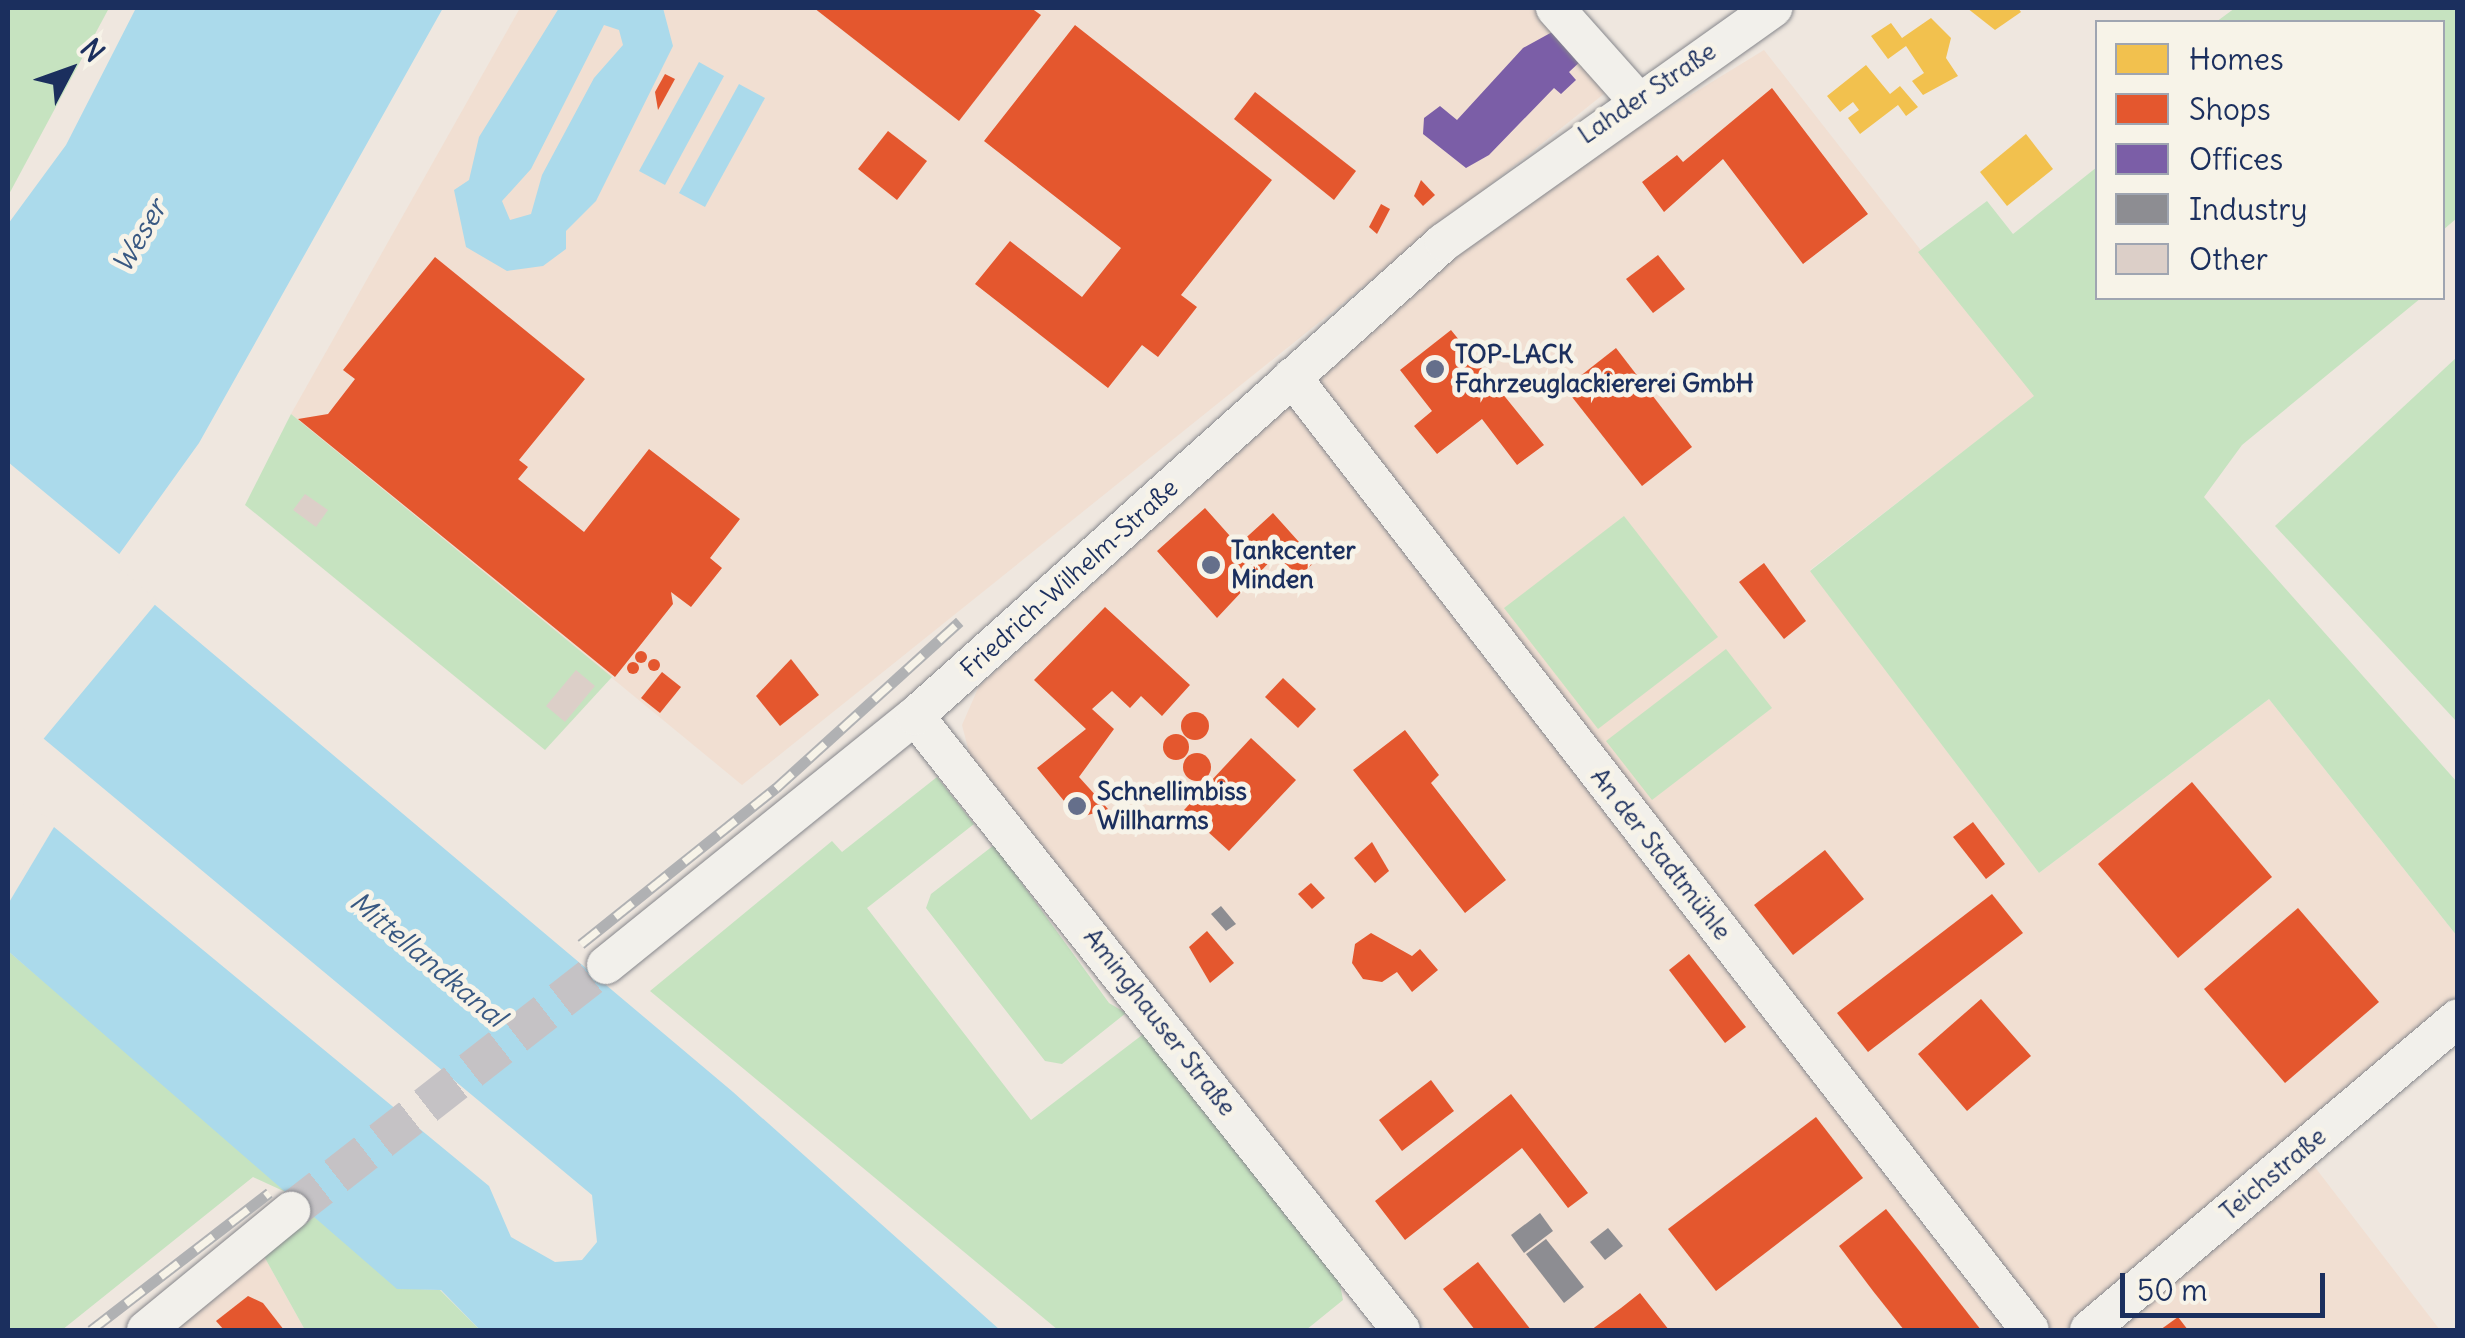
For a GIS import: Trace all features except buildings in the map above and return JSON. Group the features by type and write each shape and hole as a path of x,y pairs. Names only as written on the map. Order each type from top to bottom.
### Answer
{"street":[{"path":"1555,8 1636,99"},
{"name":"Lahder Straße","path":"1522,179 1773,8"},
{"name":"Friedrich-Wilhelm-Straße","path":"606,965 915,716 1292,377 1522,179"},
{"name":"An der Stadtmühle","path":"1292,377 2030,1330"},
{"name":"Aminghauser Straße","path":"915,716 1402,1330"},
{"name":"Teichstraße","path":"2090,1330 2458,1018"},
{"path":"146,1330 291,1211"}],"shaded area":[{"path":"520,8 1540,8 1620,81 742,785 291,414"},
{"path":"1764,50 2035,396 1810,570 2039,873 2269,699 2457,936 2457,1035 2311,1162 2440,1330 1426,1330 970,756 962,725 979,686 1513,204"},
{"path":"255,1240 305,1330 146,1330"}],"green space":[{"path":"8,8 109,8 8,196"},
{"path":"2235,8 2457,8 2457,218 2445,228 2445,20 2219,20"},
{"path":"2095,169 2095,300 2419,300 2242,445 2204,497 2457,782 2457,936 2269,699 2039,873 1810,571 2034,396 1918,252 1987,201 2013,234"},
{"path":"2457,357 2457,722 2275,526"},
{"path":"291,414 612,677 545,750 245,505"},
{"path":"1624,516 1718,637 1598,729 1504,608"},
{"path":"1726,649 1772,708 1652,800 1606,741"},
{"path":"937,777 974,824 867,908 1031,1120 1146,1032 1338,1274 1343,1300 1306,1330 1058,1330 650,991 832,841 842,852"},
{"path":"994,845 1109,1003 1126,1013 1062,1064 1045,1061 926,908 931,894"},
{"path":"8,951 300,1199 253,1177 62,1330 8,1330"},
{"path":"302,1200 397,1288 440,1290 480,1330 305,1330 255,1240"}],"water":[{"path":"136,8 443,8 199,443 110,567 733,1092 1000,1330 480,1330 441,1290 397,1289 8,951 8,802 54,827 489,1186 511,1237 555,1262 582,1260 597,1242 592,1195 8,709 8,224 66,145"},
{"path":"559,8 663,8 673,46 596,201 566,231 566,249 543,266 507,271 466,247 454,190 469,180 479,137","holes":["604,25 619,30 623,45 594,78 542,175 531,214 510,220 502,201 531,169"]},
{"path":"699,62 724,76 665,185 639,171"},
{"path":"739,84 765,98 705,207 679,193"}],"pier":[{"path":"8,462 124,558 117,566 158,601 40,743 8,715"},
{"path":"8,797 57,822 8,904"}],"tunnel":[{"path":"291,1211 606,965"}],"railway":[{"path":"581,944 776,788 960,621"},
{"path":"91,1330 269,1193"}],"place":[{"name":"TOP-LACK Fahrzeuglackiererei GmbH","path":"1435,369"},
{"name":"Tankcenter Minden","path":"1211,565"},
{"name":"Schnellimbiss Willharms","path":"1077,806"}],"water label":[{"name":"Weser","path":"139,236"},
{"name":"Mittellandkanal","path":"428,959"}]}
